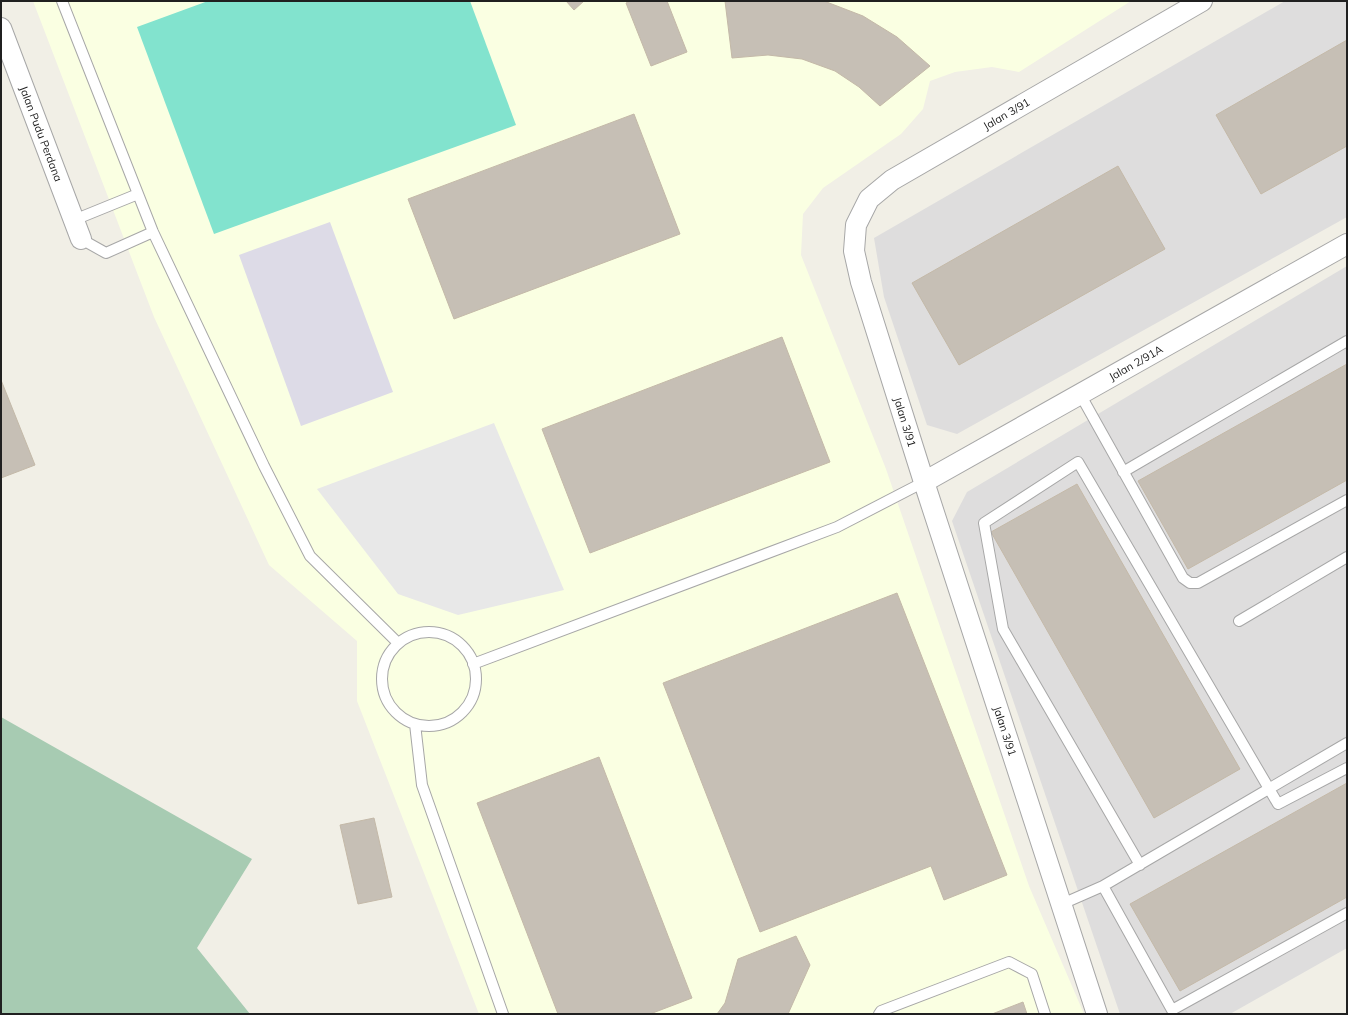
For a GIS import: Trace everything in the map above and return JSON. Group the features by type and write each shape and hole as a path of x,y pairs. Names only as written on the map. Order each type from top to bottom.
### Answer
{"street":[{"name":"Jalan 3/91","path":"1098,1014 924,482 861,282 854,251 856,225 869,199 892,180 946,147 1202,1"},
{"name":"Jalan Pudu Perdana","path":"1,28 81,239"},
{"name":"Jalan 2/91A","path":"924,482 1347,244"}],"lane":[{"path":"62,1 153,232 264,466 310,556 398,643"},
{"path":"74,220 138,194"},
{"path":"81,239 106,254 153,232"},
{"path":"1123,472 1347,341"},
{"path":"1080,394 1183,578 1190,583 1198,583 1347,500"},
{"path":"1140,864 1003,628 984,523 1078,462 1278,804 1347,768"},
{"path":"473,664 837,527 924,482"},
{"path":"1239,621 1347,557"},
{"path":"426,632 441,634 456,640 466,651 473,664 476,679 474,693 467,706 457,717 444,723 430,726 415,724 402,718 392,708 384,695 381,681 383,667 389,654 398,643 411,635 426,632"},
{"path":"415,724 422,785 503,1014"},
{"path":"1062,904 1103,886 1347,744"},
{"path":"1103,886 1172,1010 1347,913"},
{"path":"878,1014 881,1011 1009,962 1032,974 1045,1014"}],"shaded area":[{"path":"33,1 1131,1 1019,72 992,67 955,72 930,81 923,109 901,134 823,188 803,214 801,255 886,469 1029,886 1084,1014 479,1014 357,701 357,641 269,565 154,317"},
{"path":"208,1 470,1 516,125 214,234 137,27"},
{"path":"1285,1 1347,1 1347,217 957,434 927,425 884,297 874,238"},
{"path":"330,222 393,392 301,426 239,255"},
{"path":"1347,266 1347,948 1230,1014 1120,1014 952,521 967,492"},
{"path":"494,423 564,590 458,615 398,594 317,489"},
{"path":"1,717 252,859 197,948 250,1014 1,1014"}],"building":[{"path":"566,1 584,1 574,10"},
{"path":"630,1 667,1 687,52 651,66 626,3"},
{"path":"725,1 824,1 863,16 897,37 930,66 880,106 859,87 835,71 802,59 768,55 732,58"},
{"path":"1347,40 1347,146 1261,194 1216,115"},
{"path":"634,114 680,234 454,319 408,199"},
{"path":"1118,166 1165,249 959,365 912,283"},
{"path":"782,337 830,462 590,553 542,429"},
{"path":"1347,364 1347,480 1188,569 1138,481"},
{"path":"1,380 35,465 1,478"},
{"path":"1077,484 1240,769 1154,818 991,532"},
{"path":"897,593 1007,875 944,900 931,866 760,932 663,683"},
{"path":"599,757 692,998 650,1014 558,1014 477,803"},
{"path":"1347,783 1347,897 1180,991 1130,904"},
{"path":"374,818 392,897 358,904 340,825"},
{"path":"796,936 810,965 788,1014 717,1014 725,1003 738,959"},
{"path":"1023,1002 1027,1014 992,1014"}]}
